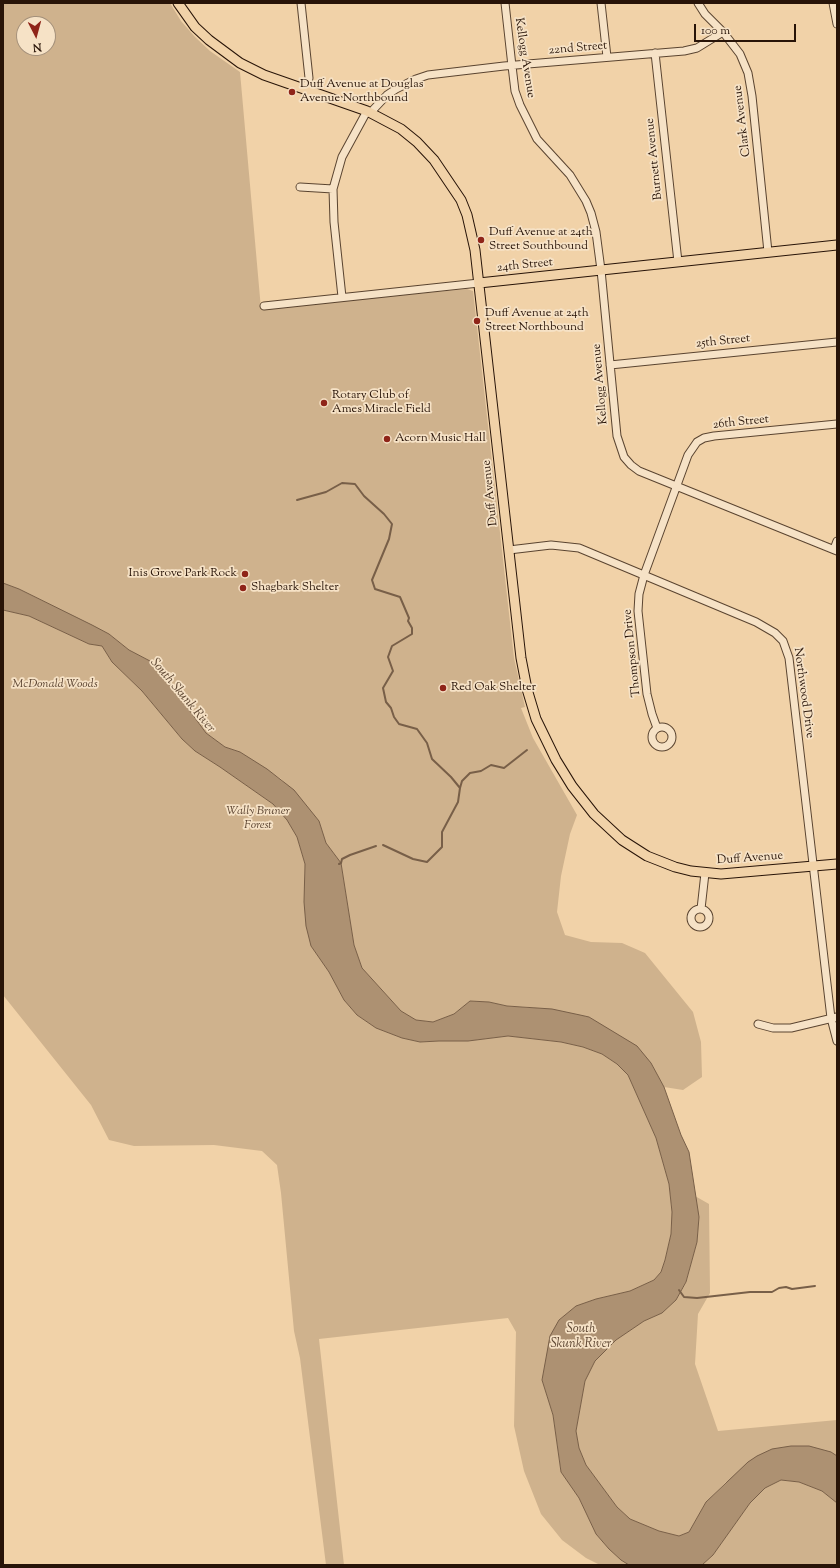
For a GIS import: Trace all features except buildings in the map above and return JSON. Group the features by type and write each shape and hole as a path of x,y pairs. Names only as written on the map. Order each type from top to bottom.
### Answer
{"main road":[{"name":"Duff Avenue","path":"178,3 195,26 209,40 240,63 264,74 369,112 401,129 417,142 434,160 453,187 467,216 475,250 521,658 527,689 536,719 572,786 594,814 633,848 668,865 691,871 721,874 837,864"},
{"name":"24th Street","path":"479,283 837,245"}],"street":[{"path":"301,3 309,78 306,89"},
{"name":"Kellogg Avenue","path":"505,3 515,91 520,106 537,139 546,151 570,175 592,213 596,232 617,436 624,457 639,471 677,485 835,550"},
{"path":"601,3 607,57"},
{"name":"Clark Avenue","path":"698,3 705,14 723,32 740,54 745,65 750,84 768,252"},
{"path":"833,3 837,24"},
{"name":"22nd Street","path":"342,297 334,222 333,189 342,157 369,112 387,95 416,79 441,72 684,51 697,48 723,32"},
{"name":"Burnett Avenue","path":"655,53 678,262"},
{"path":"300,187 333,189"},
{"name":"24th Street","path":"264,306 479,283"},
{"name":"25th Street","path":"610,365 837,342"},
{"name":"26th Street","path":"677,485 688,454 697,442 704,438 837,424"},
{"name":"Thompson Drive","path":"657,728 647,694 638,611 639,594 644,575 677,485"},
{"path":"835,550 837,541"},
{"name":"Northwood Drive","path":"509,550 551,545 579,548 767,627 783,641 789,658 837,1041"},
{"path":"701,909 705,873"},
{"path":"758,1024 773,1028 791,1028 834,1018"}],"green space":[{"path":"3,3 170,3 181,21 195,37 210,51 240,72 261,309 467,289 473,291 514,658 525,707 521,708 533,738 577,815 570,834 561,876 557,912 565,935 591,942 622,943 645,953 693,1012 701,1042 702,1077 683,1090 664,1087 651,1063 589,1017 529,1007 507,1006 489,1002 470,1001 454,1014 433,1022 416,1020 401,1011 362,968 354,945 341,863 326,843 319,821 281,779 240,752 225,747 206,733 160,670 150,661 129,650 109,634 19,589 3,583"},
{"path":"3,610 29,616 89,644 102,646 112,662 142,691 182,739 195,751 273,804 287,820 297,837 305,864 304,877 311,946 329,972 344,1000 357,1015 376,1028 402,1038 420,1042 468,1041 508,1036 561,1042 583,1047 602,1054 617,1064 628,1075 656,1138 669,1184 672,1212 671,1234 665,1260 661,1272 654,1280 630,1291 596,1299 576,1306 559,1320 542,1380 553,1415 561,1472 579,1498 596,1534 609,1549 629,1565 600,1565 586,1558 562,1540 541,1514 524,1471 514,1426 516,1332 508,1318 319,1339 344,1565 326,1565 300,1358 294,1331 277,1165 262,1151 214,1145 134,1146 109,1140 91,1105 3,995"},
{"path":"695,1196 709,1204 710,1293 698,1314 695,1364 718,1431 837,1420 837,1456 831,1452 726,1482 706,1502 689,1532 679,1536 659,1531 630,1519 617,1507 586,1465 579,1448 576,1431 585,1381 595,1361 616,1340 644,1321 662,1313 676,1300 686,1283 697,1242 699,1217"},
{"path":"781,1480 799,1482 822,1491 837,1503 837,1565 702,1565 713,1555 750,1503 765,1488"}],"water":[{"name":"South Skunk River","path":"3,583 19,589 109,634 129,650 150,661 160,670 206,733 225,747 240,752 267,769 294,790 319,821 326,843 341,863 354,945 362,968 401,1011 416,1020 433,1022 454,1014 470,1001 489,1002 507,1006 552,1009 589,1017 637,1046 651,1063 664,1087 681,1135 689,1152 699,1217 697,1242 686,1282 676,1300 662,1313 644,1321 616,1340 595,1361 585,1381 576,1431 579,1448 586,1465 617,1507 630,1519 659,1531 679,1536 689,1532 706,1502 748,1462 772,1449 791,1446 809,1446 831,1452 837,1456 837,1503 822,1491 799,1482 781,1480 765,1488 750,1503 713,1555 702,1565 629,1565 609,1549 596,1534 579,1498 561,1472 553,1415 542,1380 550,1336 559,1320 576,1306 596,1299 630,1291 654,1280 661,1272 665,1260 671,1234 672,1212 669,1184 656,1138 628,1075 617,1064 602,1054 583,1047 561,1042 508,1036 468,1041 420,1042 402,1038 376,1028 357,1015 344,1000 329,972 311,946 306,926 304,902 305,864 297,837 287,820 273,804 195,751 182,739 142,691 112,662 102,646 89,644 29,616 3,610"}],"waterway":[{"path":"297,500 326,492 342,483 355,484 364,496 384,514 392,524 389,539 372,580 375,589 400,597 409,618 408,621 412,628 412,634 392,646 388,657 393,671 383,688 386,702 391,708 394,717 399,724 417,729 427,743 432,759 460,788 458,802 442,832 442,847 427,862 413,859 383,845"},
{"path":"460,788 462,781 470,773 481,771 491,765 504,768 527,750"},
{"path":"339,864 341,863 342,859 350,855 376,846"},
{"path":"679,1290 684,1297 697,1298 750,1292 772,1292 779,1288 786,1287 792,1289 815,1286"}],"place":[{"name":"Duff Avenue at Douglas Avenue Northbound","path":"292,92"},
{"name":"Duff Avenue at 24th Street Southbound","path":"481,240"},
{"name":"Duff Avenue at 24th Street Northbound","path":"477,321"},
{"name":"Rotary Club of Ames Miracle Field","path":"324,403"},
{"name":"Acorn Music Hall","path":"387,439"},
{"name":"Inis Grove Park Rock","path":"245,574"},
{"name":"Shagbark Shelter","path":"243,588"},
{"name":"Red Oak Shelter","path":"443,688"}],"park label":[{"name":"McDonald Woods","path":"55,685"},
{"name":"Wally Bruner Forest","path":"258,819"}]}
